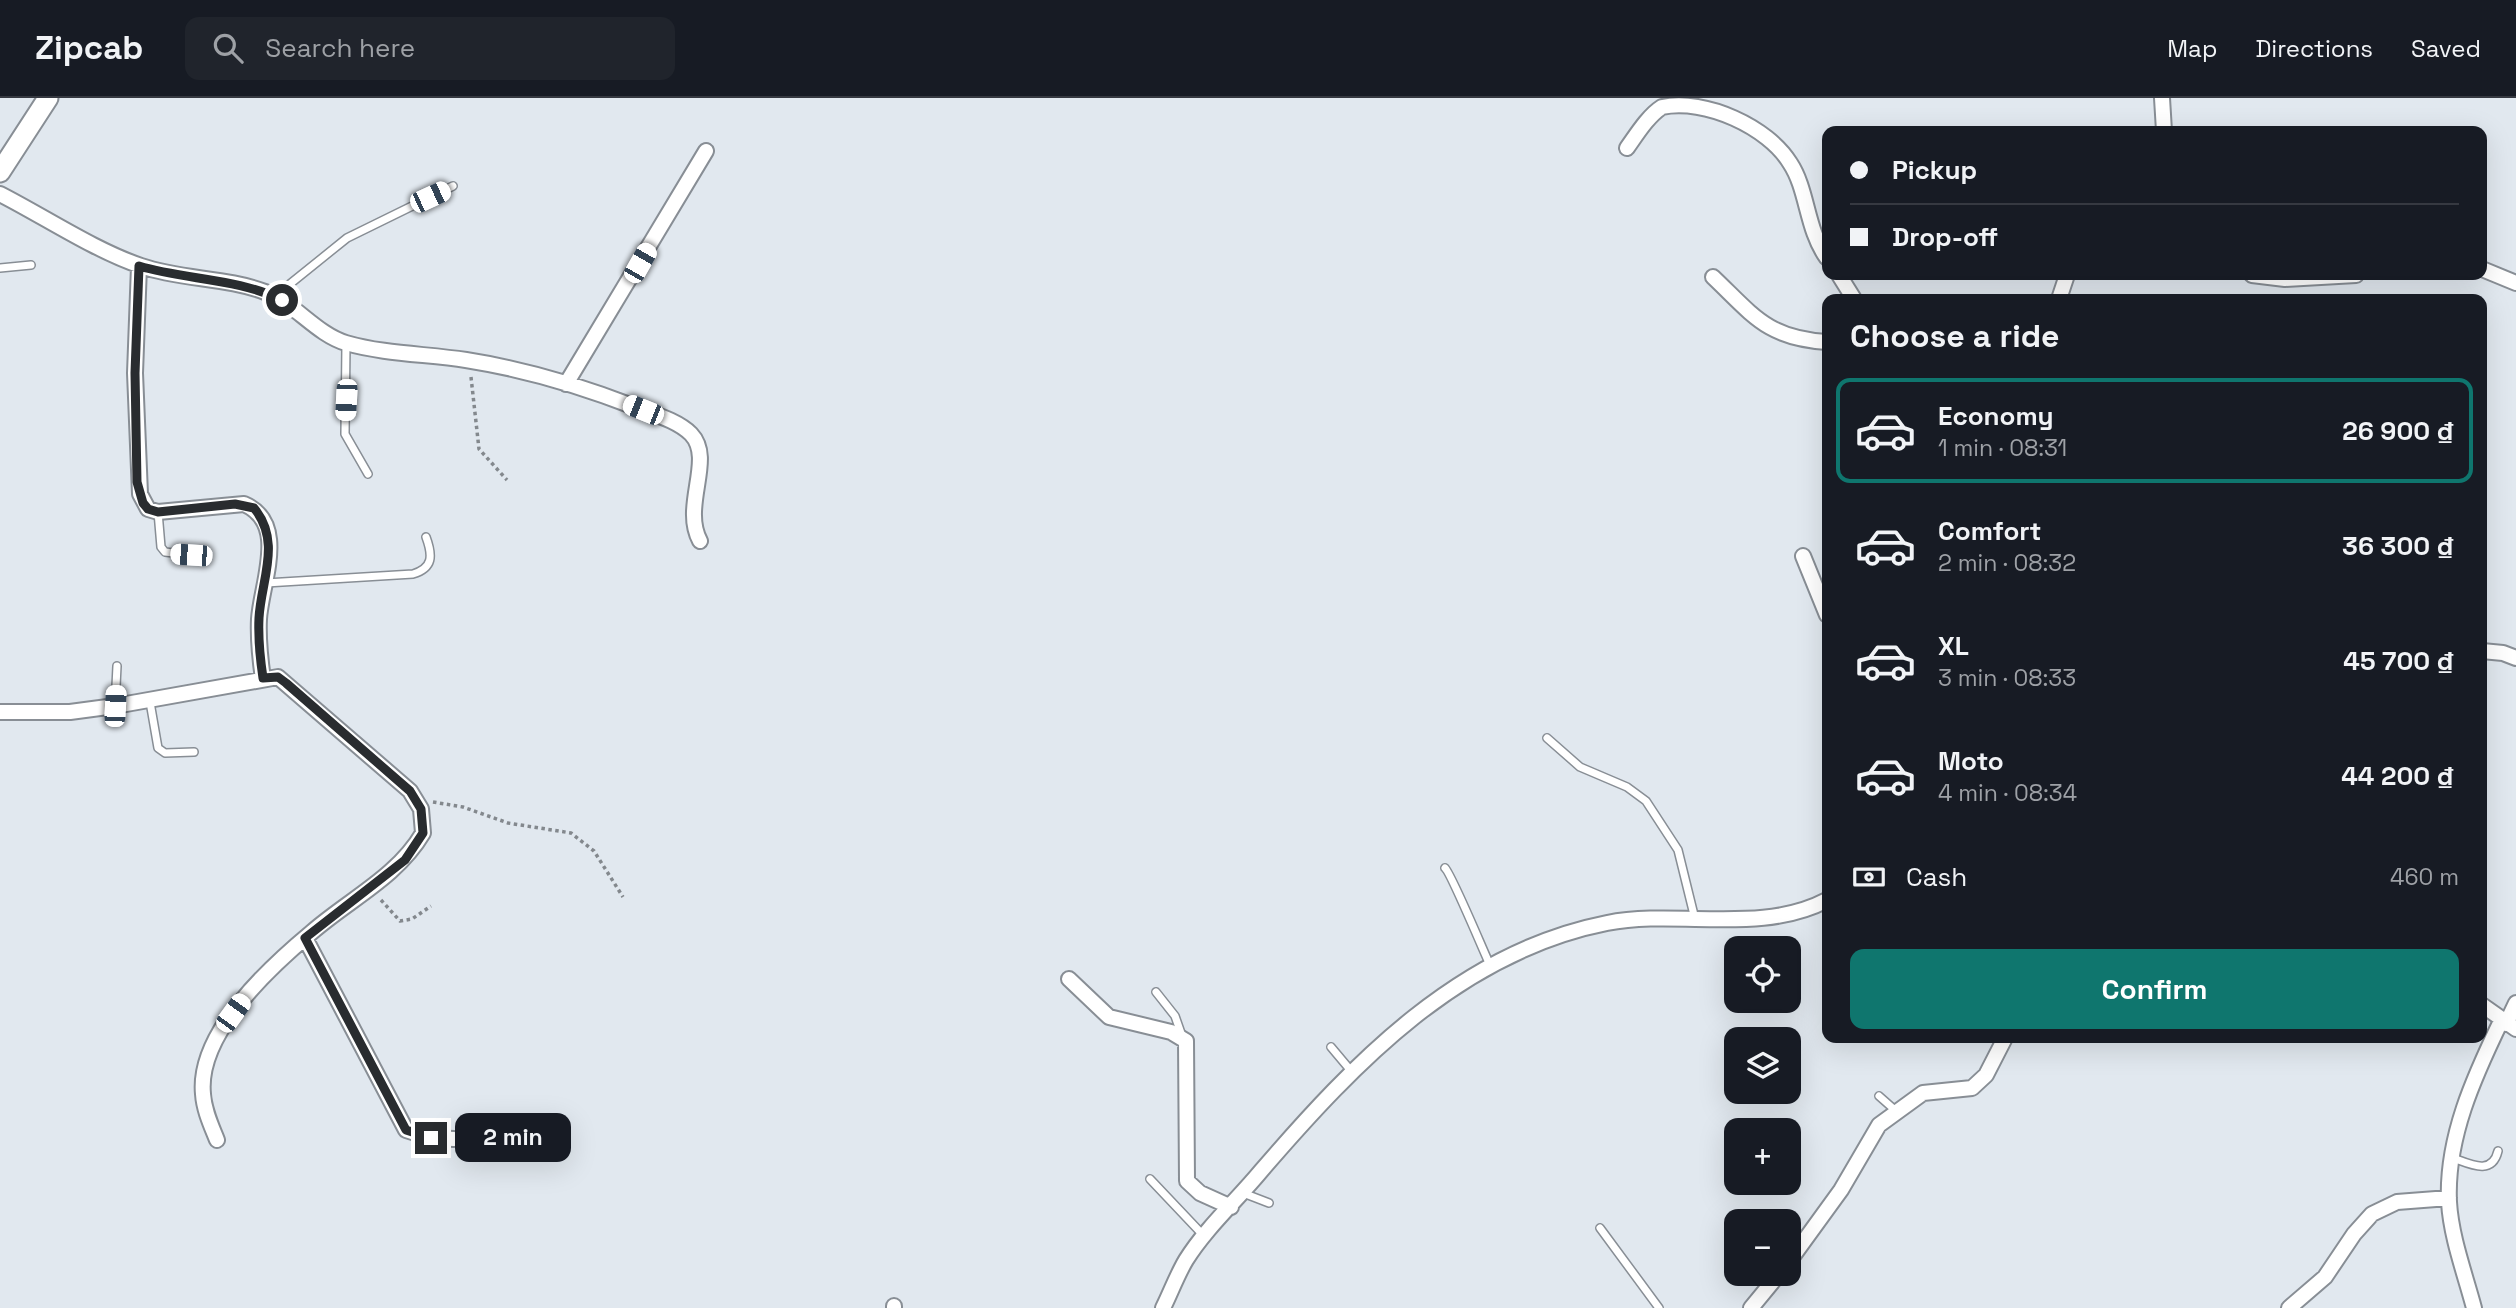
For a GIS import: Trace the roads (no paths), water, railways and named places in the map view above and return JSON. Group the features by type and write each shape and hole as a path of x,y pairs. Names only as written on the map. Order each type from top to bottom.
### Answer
{"street":[{"path":"0,172 48,98"},
{"path":"2162,98 2164,126"},
{"path":"1627,148 1648,120 1662,107 1674,102 1713,102 1730,107 1746,118 1790,162 1815,238 1822,250"},
{"path":"566,384 706,151"},
{"path":"0,194 139,266 181,276 245,285 275,296 346,343 469,360 597,392 666,419 692,435 699,447 700,465 691,518 700,541"},
{"path":"139,266 135,373 137,482 143,503 148,509 158,512 235,504 254,508 270,544 259,632 263,678"},
{"path":"2487,271 2516,283"},
{"path":"1713,277 1763,325 1799,340 1822,342"},
{"path":"1803,556 1822,594"},
{"path":"2487,652 2503,653 2516,658"},
{"path":"0,712 69,712 150,702 278,677 417,800 423,833 405,860 305,938 241,1001 206,1061 202,1093 217,1140"},
{"path":"1163,1308 1186,1261 1204,1236 1352,1072 1405,1022 1490,965 1576,930 1609,923 1767,916 1803,909 1822,902"},
{"path":"305,938 406,1130 431,1138 454,1139"},
{"path":"1069,979 1109,1017 1182,1037 1189,1050 1187,1181 1200,1193 1231,1207"},
{"path":"2474,1308 2449,1198 2453,1158 2470,1086 2508,1025 2516,1003"},
{"path":"2487,1009 2508,1025"},
{"path":"1801,1245 1841,1190 1875,1130 1896,1111 1923,1093 1972,1088 1986,1075 2002,1043"},
{"path":"2289,1308 2325,1277 2354,1234 2372,1214 2397,1202 2449,1198"},
{"path":"1751,1308 1769,1286"}],"lane":[{"path":"275,296 347,238 453,186"},
{"path":"0,268 30,265"},
{"path":"346,343 345,434 368,474"},
{"path":"158,512 160,547 165,552 191,555"},
{"path":"265,583 425,571 430,562 431,551 426,537"},
{"path":"115,706 117,666"},
{"path":"150,702 158,748 165,753 194,752"},
{"path":"1547,738 1580,766 1628,787 1646,801 1678,850 1695,919"},
{"path":"1445,868 1453,878 1458,899 1490,965"},
{"path":"1156,992 1174,1016 1182,1037"},
{"path":"1331,1047 1352,1072"},
{"path":"1880,1096 1896,1111"},
{"path":"2453,1158 2477,1167 2486,1167 2496,1159 2498,1151"},
{"path":"1150,1180 1204,1236"},
{"path":"1243,1193 1269,1203"},
{"path":"1600,1228 1659,1308"}]}
